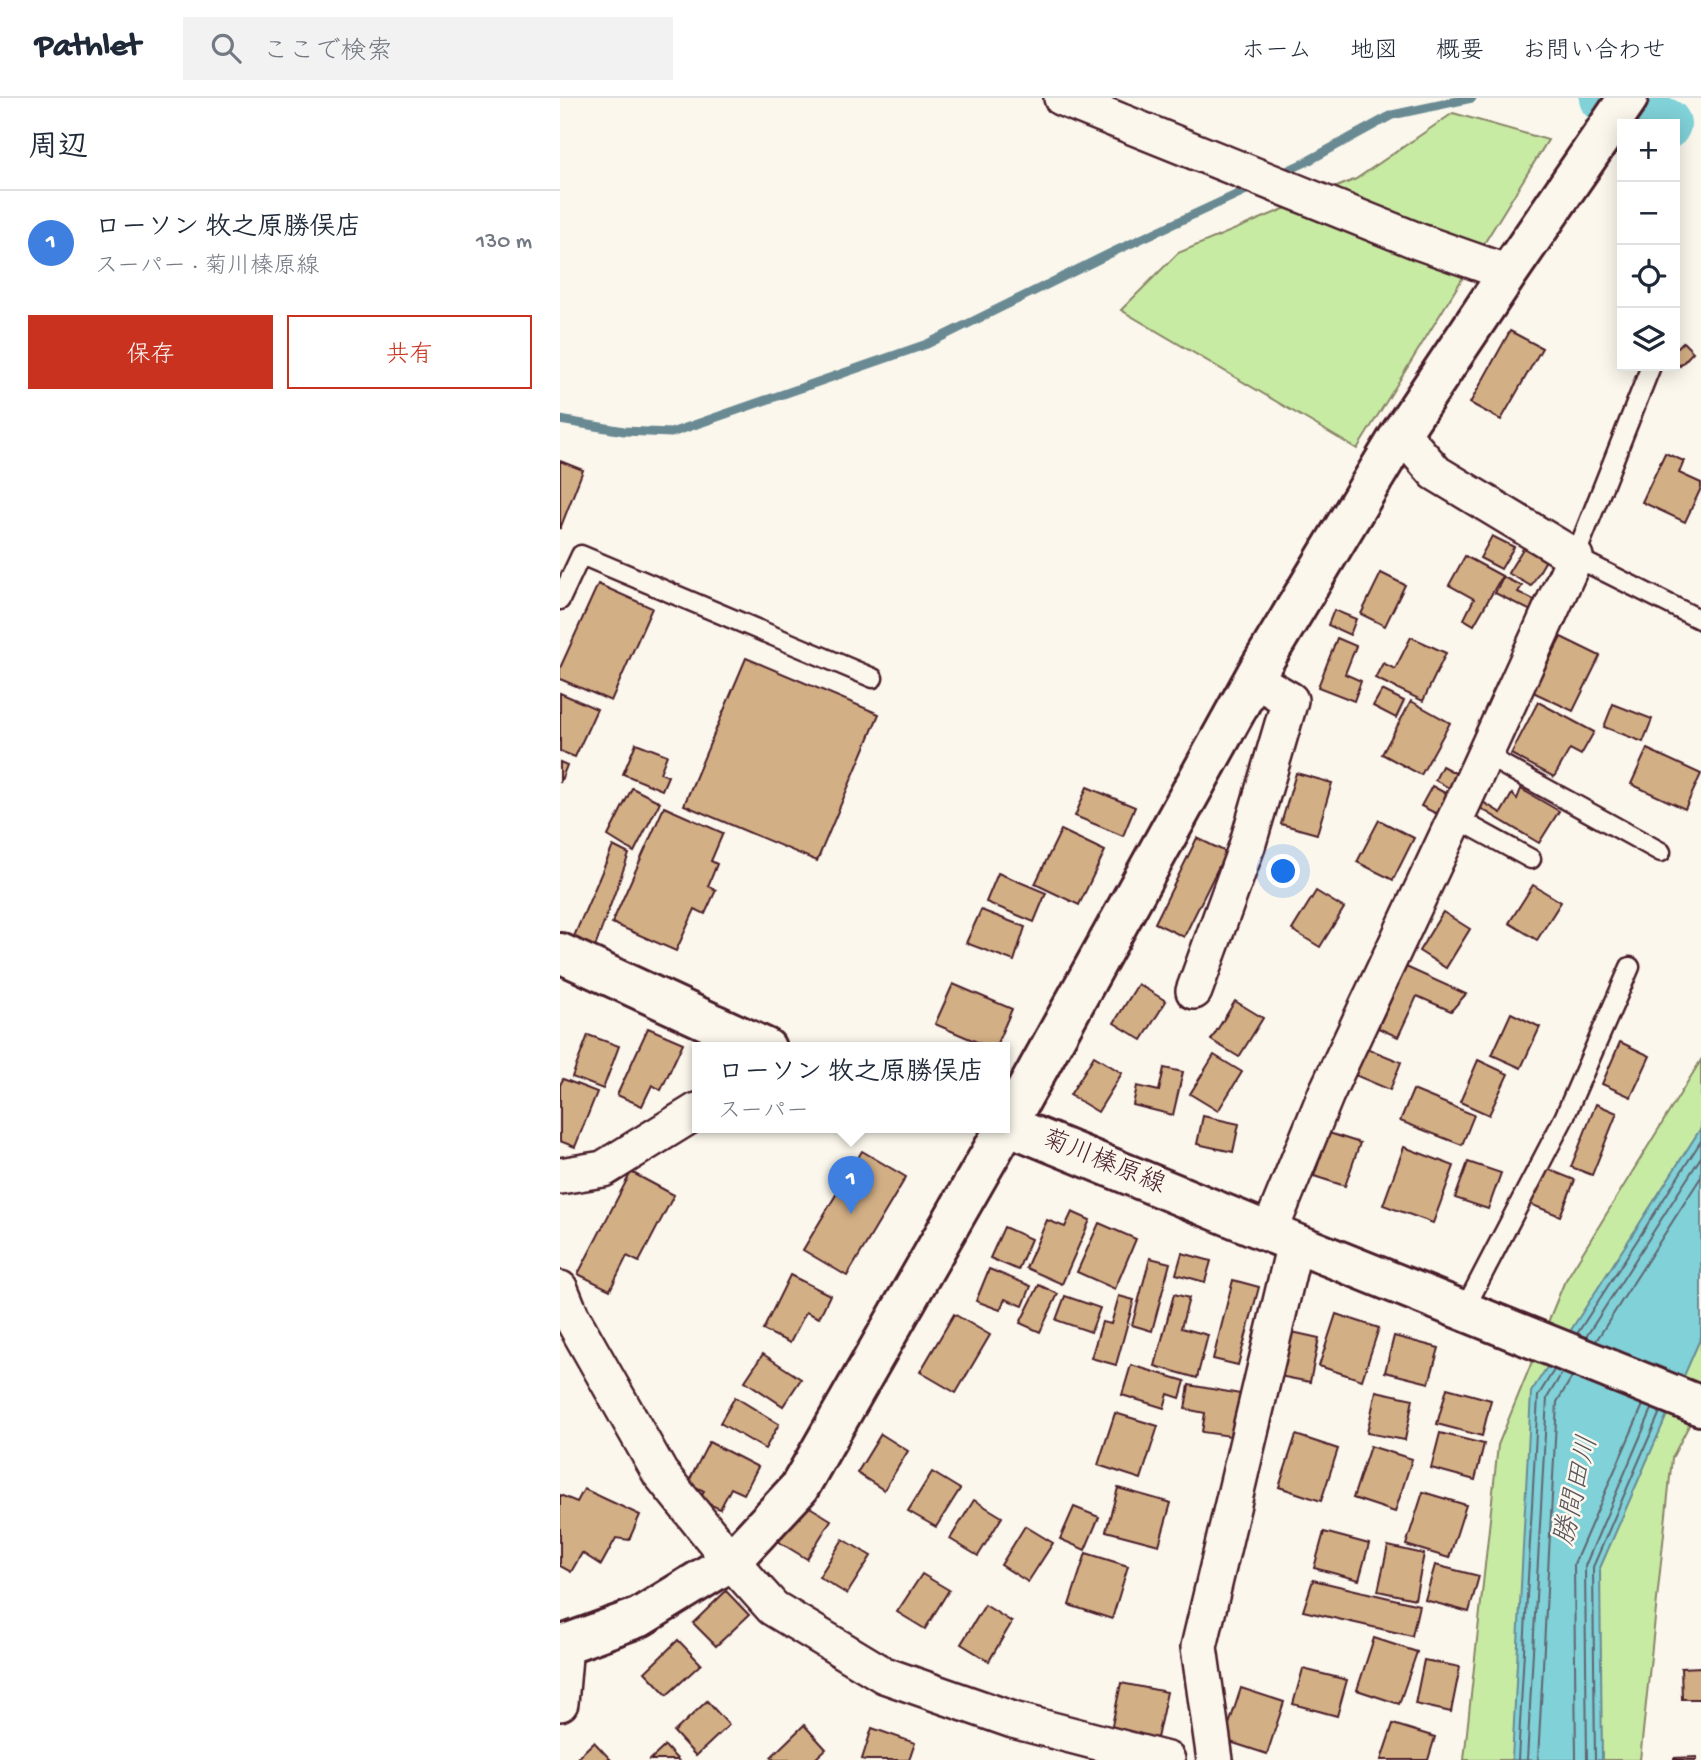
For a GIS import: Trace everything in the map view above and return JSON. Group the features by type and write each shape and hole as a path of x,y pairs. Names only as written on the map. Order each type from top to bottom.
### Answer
{"main road":[{"path":"1010,1118 1254,679 1401,433 1618,113"},
{"path":"560,953 753,1042"},
{"name":"菊川榛原線","path":"1010,1127 1701,1406"},
{"name":"菊川榛原線","path":"563,1645 640,1617 731,1561 799,1488 1001,1133"}],"street":[{"path":"1062,98 1420,242 1508,273"},
{"path":"1215,1760 1199,1647 1282,1238 1326,1094 1575,557 1436,473 1401,433"},
{"path":"1194,991 1247,846 1290,700 1254,679"},
{"path":"560,1175 603,1169 692,1114"},
{"path":"560,1289 571,1316 660,1473 773,1608 884,1675 1013,1720 1167,1760"},
{"path":"560,1703 563,1645"}],"lane":[{"path":"1649,371 1575,557 1701,620"},
{"path":"560,600 581,555 873,678"},
{"path":"1485,755 1661,852"},
{"path":"1456,818 1531,859"},
{"path":"1464,1310 1564,1118 1630,967"}],"green space":[{"path":"1453,113 1548,140 1357,449 1121,310 1178,253 1356,179"},
{"path":"1701,1060 1701,1402 1672,1458 1640,1760 1464,1760 1498,1445 1564,1283"}],"water":[{"name":"勝間田川","path":"1701,1128 1701,1337 1600,1568 1602,1760 1512,1760 1531,1392"}],"building":[{"path":"1510,331 1542,348 1501,420 1470,403"},
{"path":"1683,342 1693,352 1680,366 1680,345"},
{"path":"1665,453 1684,461 1679,473 1701,483 1685,522 1642,502"},
{"path":"560,461 583,470 560,529"},
{"path":"1492,536 1514,547 1501,569 1480,558"},
{"path":"1524,547 1546,560 1531,586 1508,573"},
{"path":"1465,556 1502,576 1474,625 1464,619 1474,599 1449,585"},
{"path":"1381,573 1405,585 1385,626 1361,614"},
{"path":"1503,577 1522,586 1518,592 1538,602 1533,612 1495,593"},
{"path":"598,584 652,608 611,701 560,679 560,668"},
{"path":"1334,610 1356,619 1350,635 1328,625"},
{"path":"1411,637 1446,653 1423,701 1375,678 1383,663 1395,669"},
{"path":"1561,637 1600,656 1573,711 1533,692"},
{"path":"1337,638 1356,646 1345,674 1361,681 1354,701 1318,687"},
{"path":"746,658 879,714 817,861 684,805"},
{"path":"1382,690 1404,701 1396,718 1373,706"},
{"path":"560,693 597,709 575,757 560,751"},
{"path":"1411,701 1450,723 1421,775 1382,754"},
{"path":"1538,702 1594,732 1581,755 1570,749 1554,777 1511,754"},
{"path":"1613,704 1652,719 1643,742 1604,727"},
{"path":"636,743 667,755 660,773 668,776 662,790 623,774"},
{"path":"1647,749 1701,774 1685,809 1631,784"},
{"path":"560,762 567,765 560,783"},
{"path":"1442,766 1459,775 1451,789 1435,780"},
{"path":"1296,773 1332,783 1317,834 1281,824"},
{"path":"1432,786 1447,794 1437,814 1421,806"},
{"path":"1087,787 1135,807 1123,836 1075,816"},
{"path":"632,788 660,802 634,852 608,836"},
{"path":"1521,789 1559,811 1539,843 1480,808 1481,801 1501,813 1512,794 1517,799"},
{"path":"664,807 723,833 711,861 717,864 708,886 716,890 705,914 695,909 676,951 612,923"},
{"path":"1379,820 1414,838 1393,880 1357,862"},
{"path":"1061,830 1105,851 1079,905 1035,884"},
{"path":"1197,838 1226,852 1184,937 1155,923"},
{"path":"613,846 629,854 595,947 572,941"},
{"path":"998,873 1046,893 1034,922 986,902"},
{"path":"1533,885 1561,902 1537,940 1509,923"},
{"path":"1316,891 1344,908 1320,947 1292,930"},
{"path":"981,910 1025,927 1014,961 966,943"},
{"path":"1443,912 1470,929 1446,968 1419,951"},
{"path":"1406,967 1466,994 1451,1011 1417,996 1398,1037 1378,1028"},
{"path":"953,984 1012,1009 998,1042 977,1042 935,1024"},
{"path":"1138,984 1166,1001 1142,1040 1114,1023"},
{"path":"1235,1001 1263,1018 1239,1057 1211,1040"},
{"path":"1511,1013 1540,1027 1521,1068 1492,1055"},
{"path":"648,1028 683,1043 661,1090 652,1085 642,1106 617,1095"},
{"path":"588,1035 619,1046 603,1089 572,1077"},
{"path":"1620,1042 1650,1056 1631,1097 1602,1084"},
{"path":"1366,1048 1401,1062 1390,1090 1355,1075"},
{"path":"1214,1055 1242,1072 1218,1111 1190,1094"},
{"path":"1094,1056 1122,1073 1098,1112 1070,1095"},
{"path":"1478,1060 1508,1074 1489,1115 1460,1102"},
{"path":"1164,1068 1183,1072 1173,1115 1133,1105 1137,1086 1159,1091"},
{"path":"563,1079 597,1092 575,1147 560,1141 560,1085"},
{"path":"1413,1090 1474,1115 1462,1145 1400,1121"},
{"path":"1596,1104 1617,1113 1592,1175 1571,1167"},
{"path":"1203,1116 1239,1124 1233,1152 1197,1144"},
{"path":"1329,1133 1360,1143 1345,1186 1314,1176"},
{"path":"1404,1147 1454,1166 1433,1223 1383,1205"},
{"path":"862,1151 906,1177 847,1276 803,1250"},
{"path":"1468,1162 1501,1173 1488,1209 1455,1198"},
{"path":"1545,1168 1575,1180 1560,1216 1530,1204"},
{"path":"631,1172 674,1195 639,1262 627,1256 610,1290 578,1274"},
{"path":"1072,1212 1090,1220 1062,1284 1026,1268 1047,1220 1065,1227"},
{"path":"1099,1223 1136,1239 1115,1289 1077,1272"},
{"path":"1004,1227 1031,1239 1018,1270 990,1258"},
{"path":"1182,1253 1211,1261 1205,1282 1176,1274"},
{"path":"1150,1258 1170,1263 1152,1331 1132,1325"},
{"path":"989,1269 1031,1286 1023,1306 1005,1299 1000,1310 976,1301"},
{"path":"790,1275 830,1295 819,1318 806,1312 790,1343 763,1330"},
{"path":"1233,1280 1259,1287 1238,1365 1213,1359"},
{"path":"1039,1285 1058,1294 1040,1332 1020,1323"},
{"path":"1174,1294 1189,1298 1181,1328 1208,1335 1197,1378 1155,1366"},
{"path":"1065,1296 1100,1308 1091,1332 1056,1320"},
{"path":"1119,1296 1134,1300 1116,1365 1091,1358 1102,1322 1111,1324"},
{"path":"954,1314 990,1335 956,1393 920,1372"},
{"path":"1336,1314 1379,1328 1362,1380 1319,1366"},
{"path":"1283,1330 1319,1338 1310,1382 1274,1375"},
{"path":"1394,1336 1439,1348 1429,1383 1385,1372"},
{"path":"763,1354 801,1379 783,1406 745,1381"},
{"path":"1131,1365 1185,1381 1180,1398 1168,1394 1164,1408 1122,1395"},
{"path":"1189,1385 1246,1395 1237,1437 1202,1432 1205,1413 1185,1409"},
{"path":"1447,1388 1491,1400 1482,1436 1437,1424"},
{"path":"1376,1391 1413,1399 1405,1440 1367,1433"},
{"path":"735,1397 779,1424 765,1449 720,1423"},
{"path":"1115,1413 1158,1426 1141,1479 1098,1465"},
{"path":"1440,1433 1484,1444 1475,1480 1431,1468"},
{"path":"881,1434 908,1451 884,1490 857,1473"},
{"path":"1296,1435 1338,1449 1321,1501 1279,1487"},
{"path":"709,1442 758,1467 744,1494 731,1488 720,1509 700,1500 704,1491 688,1483"},
{"path":"1370,1446 1412,1459 1395,1512 1353,1498"},
{"path":"932,1472 960,1489 936,1527 908,1511"},
{"path":"1118,1488 1171,1503 1159,1545 1106,1531"},
{"path":"584,1489 640,1515 629,1540 616,1538 601,1565 582,1553 571,1572 560,1566 560,1495 577,1502"},
{"path":"1423,1492 1466,1505 1449,1558 1406,1545"},
{"path":"974,1500 1002,1517 978,1556 950,1539"},
{"path":"803,1503 831,1520 807,1559 779,1542"},
{"path":"1074,1507 1099,1517 1085,1550 1060,1539"},
{"path":"1025,1526 1053,1543 1028,1582 1001,1565"},
{"path":"1324,1532 1369,1544 1359,1580 1314,1568"},
{"path":"843,1539 871,1556 847,1594 819,1577"},
{"path":"1388,1546 1424,1554 1415,1599 1378,1591"},
{"path":"1086,1553 1128,1566 1112,1619 1069,1605"},
{"path":"1435,1565 1479,1576 1469,1612 1425,1600"},
{"path":"922,1574 949,1590 925,1629 897,1612"},
{"path":"1313,1580 1419,1605 1412,1636 1303,1611"},
{"path":"726,1591 749,1615 716,1646 693,1623"},
{"path":"985,1605 1012,1622 989,1661 961,1644"},
{"path":"1374,1638 1417,1652 1399,1704 1357,1690"},
{"path":"678,1640 701,1664 667,1695 645,1672"},
{"path":"1424,1660 1460,1667 1451,1712 1415,1704"},
{"path":"1701,1667 1701,1699 1682,1699 1681,1668"},
{"path":"1303,1669 1347,1680 1337,1716 1293,1704"},
{"path":"1121,1683 1167,1692 1157,1738 1111,1730"},
{"path":"1241,1688 1284,1702 1267,1754 1224,1740"},
{"path":"707,1701 729,1725 696,1756 674,1732"},
{"path":"1393,1724 1435,1737 1428,1760 1381,1760"},
{"path":"804,1725 826,1749 814,1760 774,1760 771,1757"},
{"path":"872,1728 915,1743 909,1760 862,1759"},
{"path":"594,1742 611,1760 575,1760"},
{"path":"665,1746 678,1760 650,1760"},
{"path":"1697,1757 1697,1760 1674,1760 1674,1758"}],"waterway":[{"path":"1280,174 1392,115 1472,98"},
{"path":"1605,98 1653,119"},
{"path":"560,420 624,431 671,433 927,344 1115,251 1255,186"}],"place":[{"name":"ローソン 牧之原勝俣店","path":"851,1214"}]}
